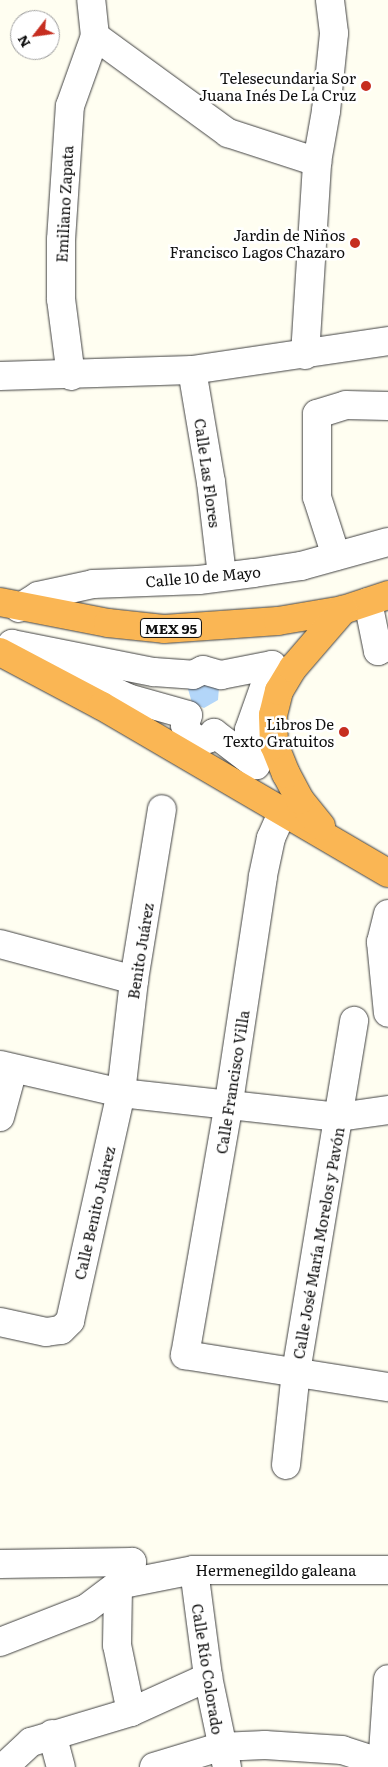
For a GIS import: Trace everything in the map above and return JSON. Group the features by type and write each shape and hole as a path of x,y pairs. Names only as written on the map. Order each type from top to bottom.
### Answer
{"highway":[{"name":"MEX 95","path":"10,605 164,629 278,621 366,602"},
{"path":"330,837 300,800 286,774 274,744 273,715 278,691 293,668 366,602"},
{"path":"0,652 102,706 330,837 388,873"}],"street":[{"path":"83,0 92,0 95,36 228,133 317,162"},
{"path":"305,355 317,162 326,111 334,33 330,0"},
{"name":"Emiliano Zapata","path":"71,376 61,299 61,250 70,106 95,36"},
{"path":"0,376 71,376 192,370 305,355 387,349"},
{"name":"Calle Las Flores","path":"192,370 211,482 222,576"},
{"path":"336,556 318,497 317,414 346,405 388,406"},
{"name":"Calle 10 de Mayo","path":"10,605 38,596 93,584 222,576 301,566 388,542"},
{"path":"366,602 383,648"},
{"path":"12,644 154,672 193,674 203,670 221,675 272,665 249,730 256,765 214,733 208,739 198,740 190,735 185,725 188,715 128,698 12,644"},
{"name":"Benito Juárez","path":"121,1093 134,980 162,809"},
{"name":"Calle Francisco Villa","path":"283,811 271,838 263,877 229,1103 185,1355 296,1372"},
{"path":"388,914 381,942 388,1013"},
{"path":"0,944 134,980"},
{"name":"Calle José María Morelos y Pavón","path":"286,1465 296,1372 340,1117 354,1021"},
{"path":"0,1118 6,1067 121,1093 229,1103 340,1117 388,1110"},
{"name":"Calle Benito Juárez","path":"0,1322 46,1332 61,1330 70,1321 121,1093"},
{"path":"296,1372 388,1387"},
{"path":"0,1564 125,1574 116,1645 131,1712"},
{"name":"Hermenegildo galeana","path":"0,1642 87,1608 125,1574 194,1570 388,1570"},
{"name":"Calle Río Colorado","path":"194,1570 208,1677 223,1757"},
{"path":"4,1767 30,1742 131,1712 208,1677"},
{"path":"154,1767 281,1746 342,1750 384,1765 388,1679"},
{"path":"52,1734 61,1767"}],"water":[{"path":"192,680 219,687 218,700 204,708 192,703 188,689"}],"place":[{"name":"Telesecundaria Sor Juana Inés De La Cruz","path":"366,86"},
{"name":"Jardin de Niños Francisco Lagos Chazaro","path":"355,243"},
{"name":"Libros De Texto Gratuitos","path":"344,732"}]}
